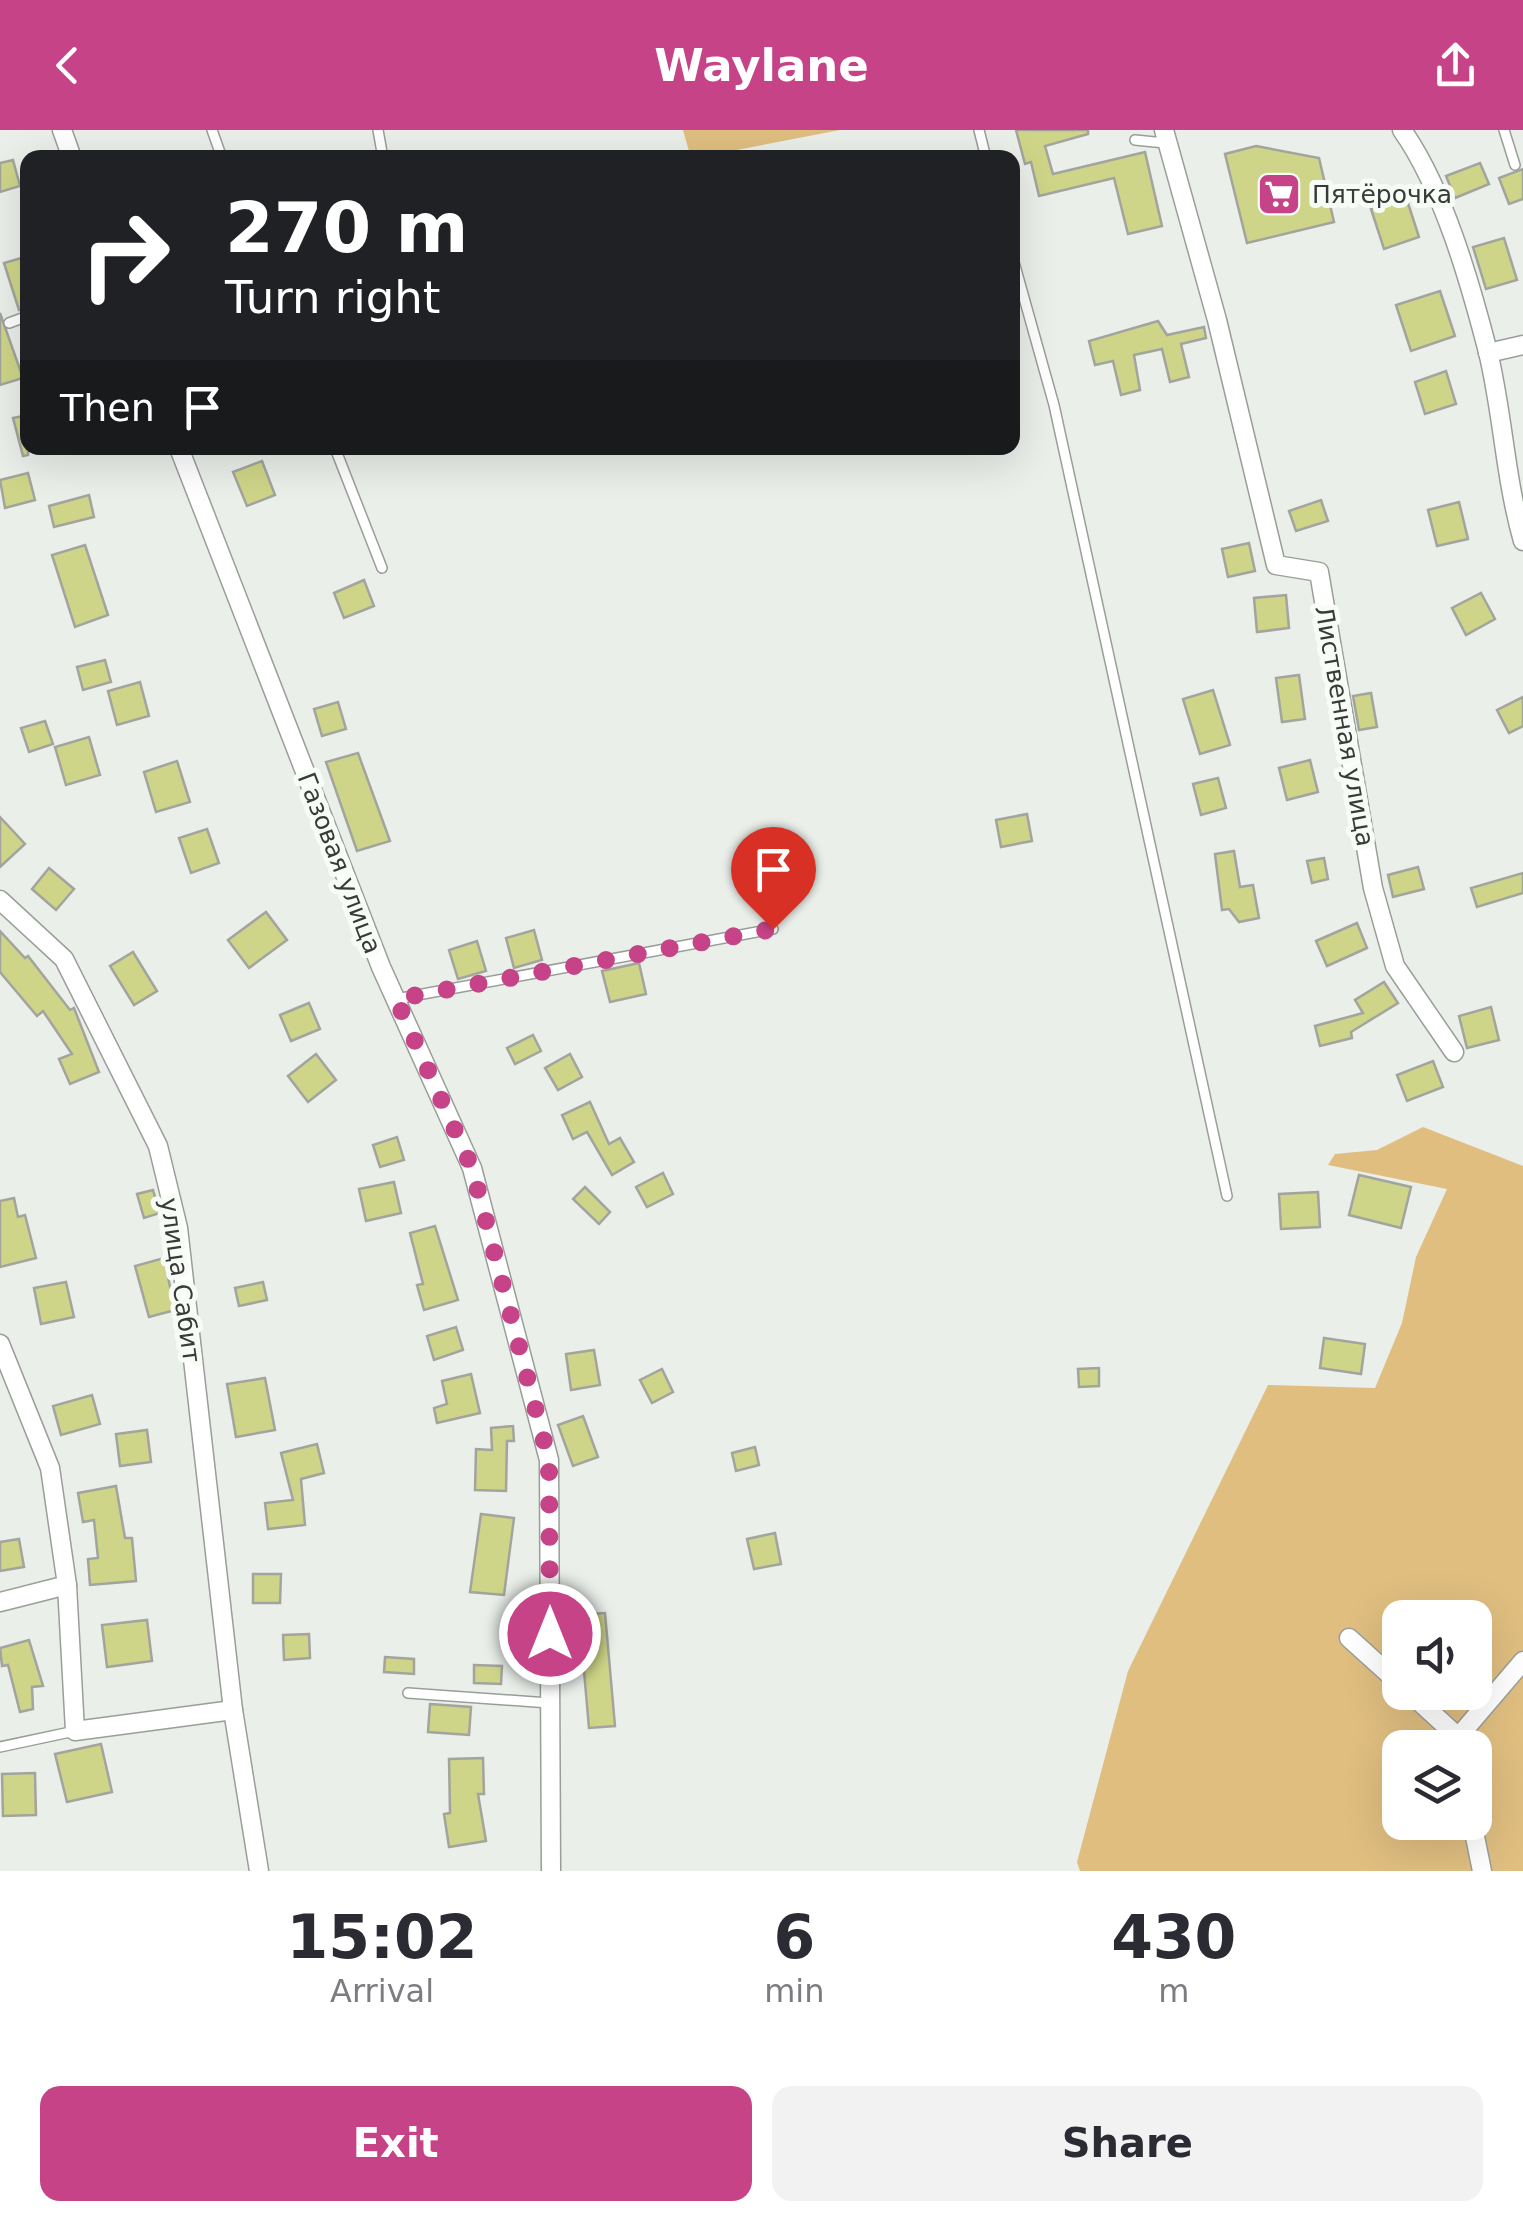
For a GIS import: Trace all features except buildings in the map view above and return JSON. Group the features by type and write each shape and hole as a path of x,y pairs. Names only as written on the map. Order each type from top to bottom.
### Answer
{"street":[{"path":"1402,130 1423,159 1488,353 1508,490 1523,541"},
{"name":"Лиственная улица","path":"1164,136 1218,320 1276,565 1319,572 1373,888 1395,966 1454,1052"},
{"path":"1488,353 1523,345"},
{"name":"Газовая улица","path":"182,455 396,999 472,1168 549,1460 551,1871"},
{"name":"улица Сабит","path":"0,900 64,958 158,1146 178,1228 233,1710 259,1871"},
{"path":"0,1344 50,1468 66,1584 75,1730 233,1710"},
{"path":"0,1602 66,1584"},
{"path":"1349,1638 1382,1668"},
{"path":"1467,1730 1523,1662"},
{"path":"1426,1710 1445,1730"},
{"path":"1476,1840 1482,1871"}],"lane":[{"path":"1504,130 1515,165"},
{"path":"1135,140 1164,136"},
{"path":"1020,283 1054,404 1227,1196"},
{"path":"9,322 20,319"},
{"path":"338,455 382,568"},
{"path":"396,999 773,929"},
{"path":"408,1693 550,1703"},
{"path":"0,1747 75,1730"}],"shaded area":[{"path":"683,130 840,130 737,150 689,150"},
{"path":"1423,1127 1523,1166 1523,1871 1080,1871 1077,1862 1128,1671 1268,1385 1375,1388 1402,1323 1416,1257 1447,1189 1328,1165 1335,1154 1377,1150"}],"place":[{"name":"Пятёрочка","path":"1279,194"}],"route":[{"path":"550,1634 549,1460 472,1168 396,999 773,929"}]}
